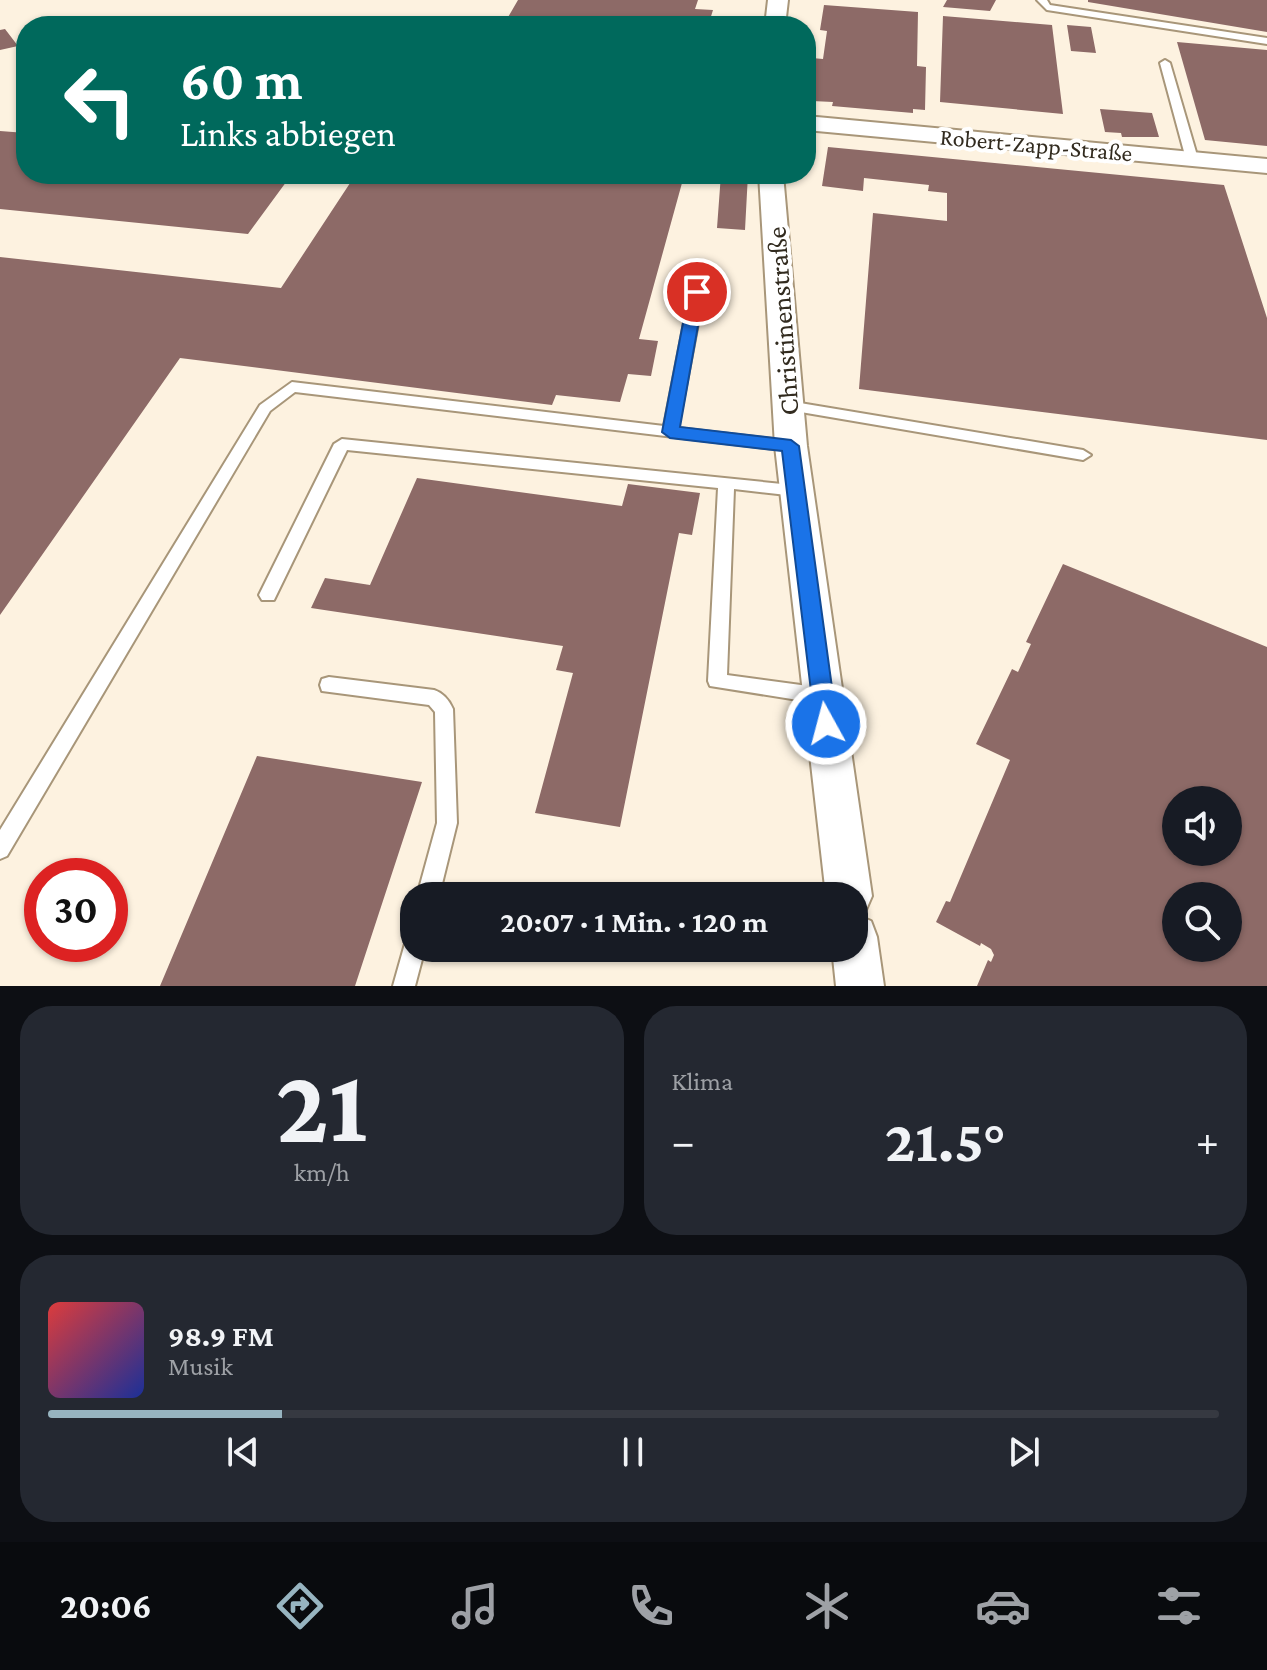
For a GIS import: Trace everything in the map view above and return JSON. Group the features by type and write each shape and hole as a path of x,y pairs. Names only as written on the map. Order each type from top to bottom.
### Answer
{"street":[{"name":"Robert-Zapp-Straße","path":"816,124 1267,166"},
{"name":"Christinenstraße","path":"772,184 791,446 847,882"},
{"path":"857,962 860,986"}],"lane":[{"path":"1042,0 1047,7 1267,41"},
{"path":"1165,63 1192,159"},
{"path":"670,432 697,292"},
{"path":"0,849 265,408 292,387 791,446"},
{"path":"788,406 1083,455"},
{"path":"268,595 342,444 796,490"},
{"path":"726,483 717,681 823,696"},
{"path":"329,685 434,698 444,709 447,823 432,882"},
{"path":"404,986 410,962"}],"building":[{"path":"518,0 698,0 695,9 713,10 711,16 509,16"},
{"path":"947,0 996,0 990,11 943,7"},
{"path":"1267,0 1267,32 1088,2"},
{"path":"824,5 918,12 917,66 926,67 925,110 913,109 913,113 832,106 833,102 816,101 816,58 823,59 827,31 820,30"},
{"path":"943,16 1052,25 1063,114 940,102"},
{"path":"1067,25 1091,27 1096,53 1071,51"},
{"path":"5,29 16,46 0,50 0,30"},
{"path":"1177,42 1267,50 1267,146 1205,140"},
{"path":"1100,109 1152,113 1159,137 1122,137 1121,133 1105,132"},
{"path":"0,131 16,132 16,184 285,184 248,234 0,209"},
{"path":"828,147 1224,185 1267,318 1267,440 859,389 873,213 947,221 947,193 928,191 929,185 864,178 863,191 822,186"},
{"path":"349,184 682,184 639,339 658,341 651,376 628,374 620,402 556,395 552,405 180,358 0,615 0,257 281,288"},
{"path":"720,184 747,184 745,230 717,228"},
{"path":"417,478 622,506 628,484 700,493 692,535 679,533 620,827 535,813 573,673 556,670 563,646 311,608 325,578 370,585"},
{"path":"1063,564 1267,647 1267,986 977,986 988,960 991,962 994,955 991,949 936,922 946,901 950,902 1010,760 976,744 1012,669 1018,672 1031,644 1026,642"},
{"path":"257,756 422,782 355,986 160,986"}],"route":[{"path":"697,292 670,432 791,446 826,724"}]}
